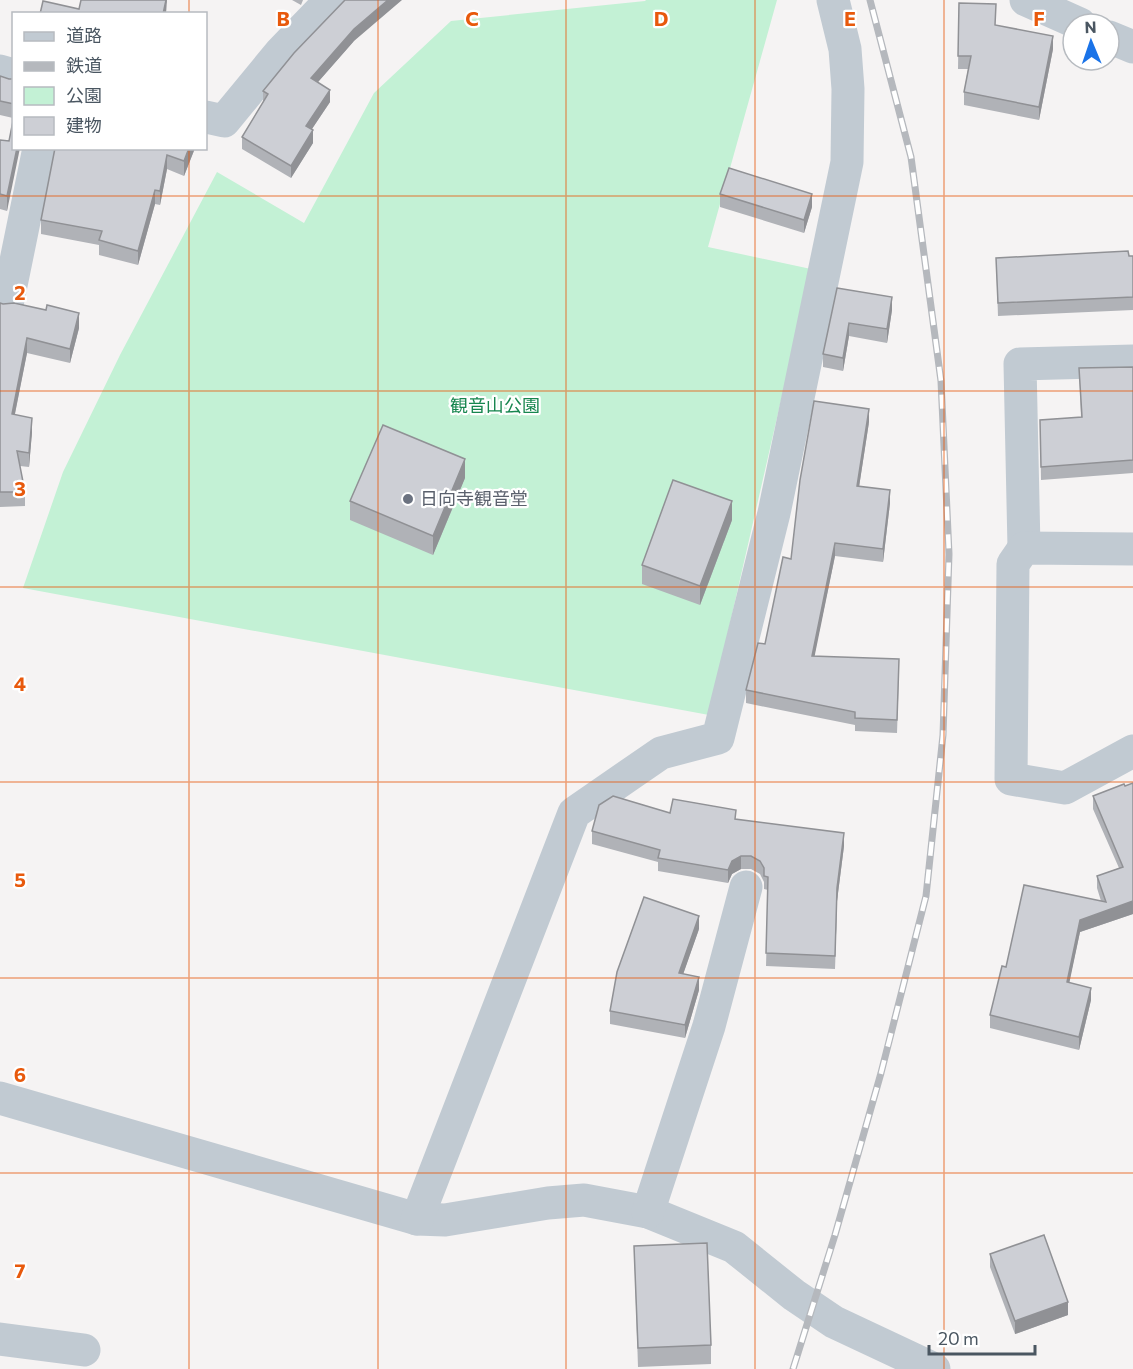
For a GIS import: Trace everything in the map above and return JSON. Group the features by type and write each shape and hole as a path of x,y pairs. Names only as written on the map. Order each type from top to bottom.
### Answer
{"street":[{"path":"207,117 224,121 280,52 331,0"},
{"path":"417,1219 574,813 660,753 718,738 774,513 847,162 848,90 845,49 833,0"},
{"path":"1026,0 1061,16"},
{"path":"0,298 8,300 39,150"},
{"path":"1133,361 1020,364 1024,548 1014,564 1011,779 1065,788 1133,751"},
{"path":"1024,548 1133,549"},
{"path":"648,1212 709,1026 746,887"},
{"path":"0,1098 417,1219 445,1220 548,1203 584,1200 648,1212 734,1247 794,1295 834,1322 934,1369"},
{"path":"0,1339 84,1350"}],"green space":[{"name":"観音山公園","path":"646,0 777,0 708,247 811,269 709,715 23,588 63,472 120,355 217,172 304,223 374,93 451,21"}],"building":[{"path":"81,0 166,0 163,12 40,12 43,1 79,9"},
{"path":"345,0 388,0 354,29 311,78 330,90 306,126 313,130 291,166 242,137 268,94 263,91 294,53"},
{"path":"959,3 996,4 995,25 1053,36 1039,107 964,92 971,56 958,56"},
{"path":"0,76 12,79 12,104 0,101"},
{"path":"12,126 12,150 17,150 7,196 0,194 0,140 9,141"},
{"path":"55,150 188,150 184,161 167,155 160,191 155,190 138,251 99,240 102,231 41,220"},
{"path":"729,168 812,194 804,220 720,194"},
{"path":"1128,251 1129,256 1133,256 1133,297 998,303 996,258"},
{"path":"837,288 892,297 887,329 849,323 843,358 823,354"},
{"path":"0,303 14,303 46,310 47,305 79,313 70,349 27,338 12,414 32,418 29,453 17,451 25,492 0,492"},
{"path":"1133,367 1133,460 1041,467 1040,420 1082,417 1079,368"},
{"path":"814,401 869,409 857,486 890,490 883,549 835,543 812,656 899,659 897,720 855,718 855,712 746,690 758,643 765,644 783,557 791,559 800,480"},
{"name":"日向寺観音堂","path":"383,425 465,459 433,536 350,501"},
{"path":"673,480 732,501 700,586 642,565"},
{"path":"1133,783 1133,901 1080,920 1067,982 1091,988 1079,1037 990,1015 1002,966 1006,967 1024,885 1106,902 1097,876 1123,867 1093,796 1124,784 1125,786"},
{"path":"613,796 670,813 673,799 736,810 735,819 844,833 837,888 835,956 766,953 768,877 764,876 764,868 760,861 751,856 741,856 732,861 728,870 658,858 660,850 592,831 599,805"},
{"path":"644,897 699,916 679,973 699,977 685,1025 610,1011 617,972"},
{"path":"1044,1235 1068,1302 1015,1321 990,1254"},
{"path":"707,1243 711,1345 638,1348 634,1246"}],"railway":[{"path":"793,1369 835,1235 881,1073 926,896 943,735 949,554 941,381 911,157 870,0"}],"place":[{"name":"日向寺観音堂","path":"408,499"}]}
